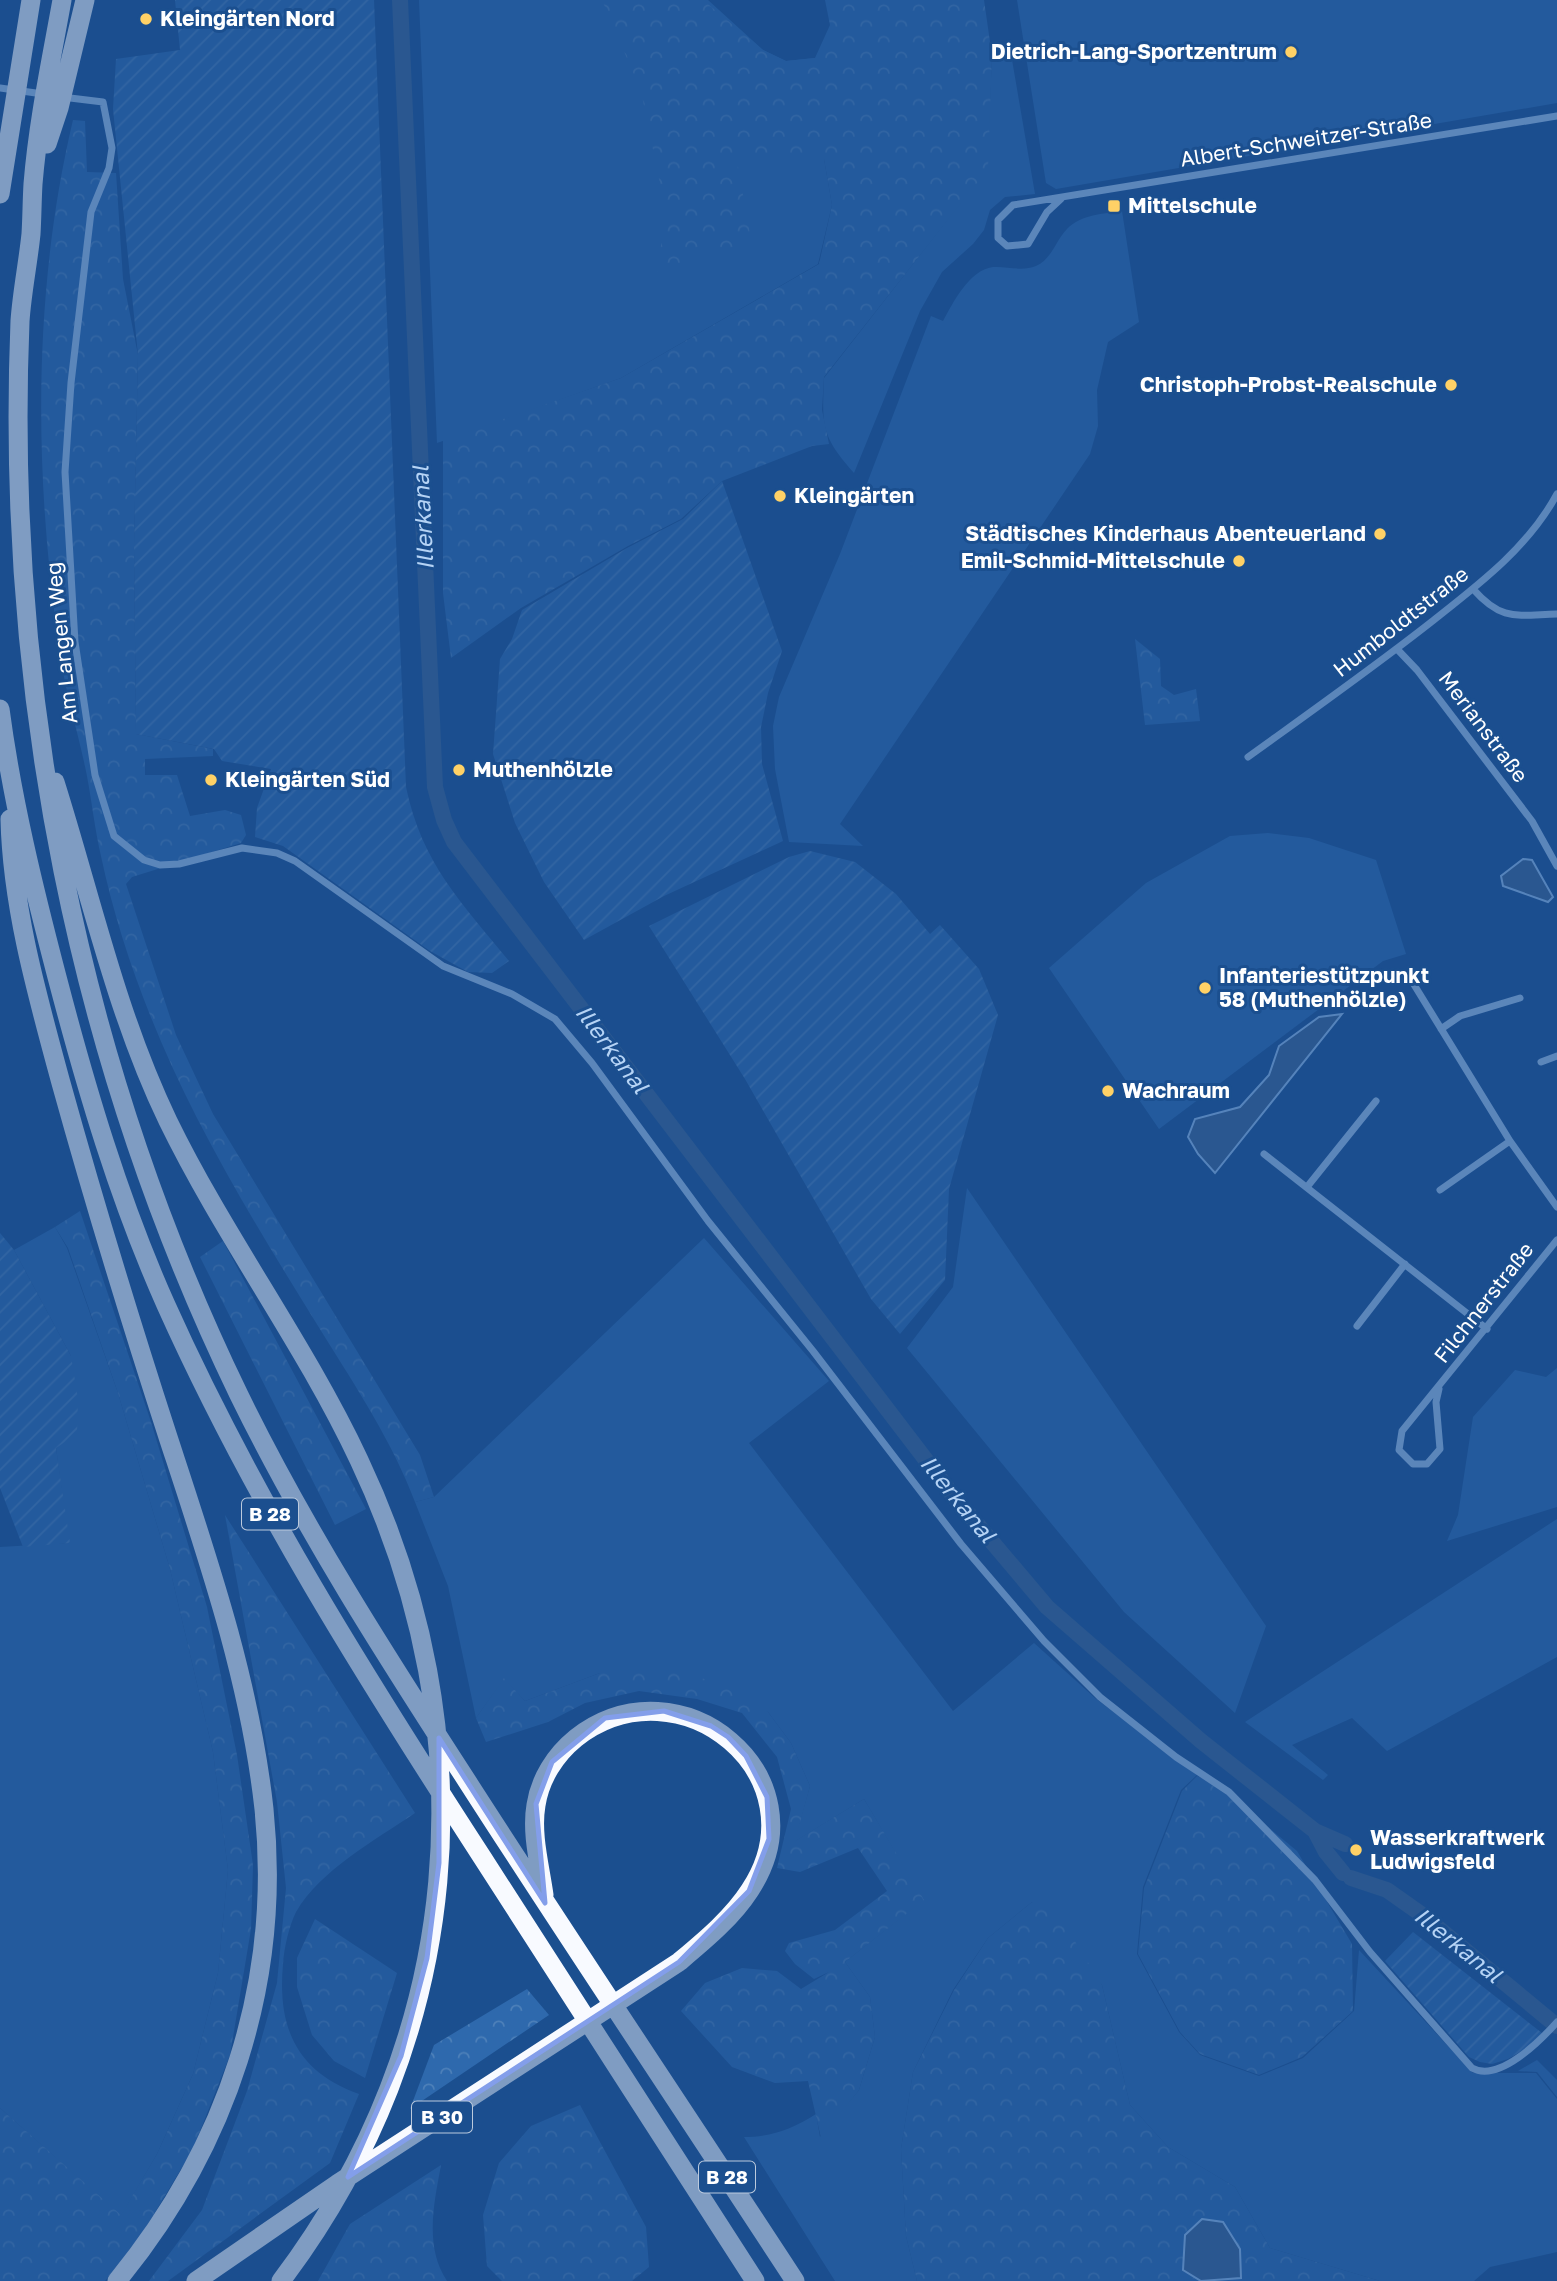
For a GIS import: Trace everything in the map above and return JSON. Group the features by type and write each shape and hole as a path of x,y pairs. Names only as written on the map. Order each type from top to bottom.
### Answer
{"highway":[{"path":"0,194 31,0"},
{"path":"55,80 62,0"},
{"path":"55,80 85,0"},
{"name":"B 28","path":"55,80 33,185 21,313 18,486 22,580 37,725 62,876 92,998 148,1179 190,1288 240,1396 337,1575 545,1903 795,2281"},
{"name":"B 28","path":"0,709 9,776 64,1004 121,1189 164,1302 214,1407 257,1490 374,1690 755,2281"},
{"path":"37,725 121,1004 163,1110 258,1283 322,1390 378,1501 413,1604 440,1748 442,1806 435,1913 416,2006 401,2056 372,2131 336,2200 281,2281"},
{"path":"9,776 11,855 52,1051 127,1310 231,1640 249,1716 264,1808 267,1863 260,1968 242,2047 220,2113 200,2157 157,2228 117,2281"},
{"name":"B 30","path":"196,2281 337,2184 548,2049 701,1943 749,1891 766,1855 770,1816 767,1797 747,1756 712,1726 688,1716 642,1711 605,1718 567,1745 552,1762 536,1804 534,1825 545,1903"}],"street":[{"name":"Am Langen Weg","path":"0,88 103,103 112,148 109,168 91,212 71,383 65,472 75,642 95,775 114,836 144,860 159,865 242,848 277,853 295,861 443,966 512,993 555,1019 592,1063 708,1221 813,1351 961,1544 1044,1641 1111,1706 1177,1757 1229,1792 1315,1881 1370,1952 1472,2068 1480,2071 1500,2067 1516,2059 1544,2037 1557,2022"},
{"name":"Albert-Schweitzer-Straße","path":"1061,199 1047,212 1032,241 1019,247 1002,243 997,227 1001,214 1008,208 1061,199 1557,116"},
{"name":"Humboldtstraße","path":"1248,757 1397,649 1473,589 1528,536 1557,494"},
{"path":"1473,589 1485,603 1506,615 1557,614"},
{"name":"Merianstraße","path":"1397,649 1417,670 1532,821 1557,866"},
{"path":"1413,983 1510,1142 1557,1207"},
{"path":"1441,1029 1460,1016 1520,998"},
{"path":"1541,1062 1557,1056"},
{"path":"1307,1187 1377,1101"},
{"path":"1440,1190 1510,1142"},
{"path":"1264,1154 1487,1329"},
{"name":"Filchnerstraße","path":"1439,1389 1436,1402 1440,1449 1433,1461 1413,1464 1399,1450 1399,1437 1557,1240"},
{"path":"1357,1326 1405,1264"}],"highlighted area":[{"path":"664,1711 711,1726 728,1737 746,1756 767,1797 769,1839 749,1891 679,1962 348,2177 401,2056 427,1958 439,1863 439,1738 545,1903 536,1804 552,1762 605,1718"}],"green space":[{"path":"175,0 374,0 406,787 413,814 433,860 460,900 509,961 492,973 468,972 430,951 283,846 255,837 257,808 271,769 222,761 214,749 136,734 134,546 138,355 113,109 116,59 180,50"},
{"path":"419,0 708,0 763,50 786,61 815,58 824,159 832,205 818,264 621,378 437,443"},
{"path":"602,0 703,0 763,50 786,61 815,58 830,25 825,0 984,0 992,56 988,169 824,377 822,410 829,444 812,446 722,481 681,519 628,546 521,608 451,658 443,593 443,440 621,378 819,264 832,205 824,159 804,160 735,150 752,245 711,252 657,272 666,213 641,91"},
{"name":"Dietrich-Lang-Sportzentrum","path":"1017,0 1557,0 1557,103 1056,189 1046,183"},
{"path":"1011,54 1035,194 1005,197 990,210 984,230 973,244 942,272 920,311 854,473 835,449 826,430 823,408 824,378 987,169 992,56"},
{"path":"73,120 85,121 87,172 116,173 123,279 138,355 134,546 136,734 213,749 213,756 145,759 145,775 177,775 190,816 225,810 241,815 246,835 241,843 132,877 126,884 176,1035 213,1114 420,1455 434,1497 415,1502 396,1458 373,1416 258,1227 197,1118 140,990 109,890 60,654 45,521 41,386 44,319 50,252"},
{"path":"1122,211 1139,322 1108,342 1097,390 1098,426 1090,454 840,824 863,846 789,842 775,769 773,726 779,697 840,554 931,316 943,321 963,288 984,269 1036,266 1046,259 1063,233 1079,220"},
{"path":"722,481 782,651 768,693 761,727 762,764 783,841 664,896 584,940 544,882 515,823 493,754 500,659 512,639 522,610 627,548 683,519"},
{"path":"1135,639 1160,659 1161,686 1174,695 1196,689 1200,721 1145,725"},
{"path":"1268,833 1309,838 1376,860 1406,954 1383,961 1159,1129 1049,968 1146,883 1230,836"},
{"path":"810,851 855,862 896,894 930,934 940,925 979,969 998,1015 949,1189 945,1280 900,1334 871,1299 745,1079 649,926 789,857"},
{"path":"967,1188 1266,1626 1235,1713 1124,1612 907,1348 953,1287"},
{"path":"80,1211 151,1422 207,1607 237,1755 253,1865 251,1929 230,2055 193,2149 142,2234 105,2281 0,2281 0,2108 121,2215 157,2154 193,2074 218,1973 228,1870 213,1752 170,1569 118,1393 68,1248 55,1227"},
{"path":"55,1227 67,1248 118,1393 170,1569 213,1752 228,1870 218,1973 193,2074 157,2154 121,2216 0,2108 0,1547 69,1543 56,1448 71,1356 14,1250"},
{"path":"0,1233 14,1250 71,1356 78,1399 77,1434 56,1448 70,1543 23,1547 0,1488"},
{"path":"704,1238 829,1381 749,1443 953,1711 1034,1643 1095,1698 1197,1775 1181,1790 1143,1887 1137,1954 1179,2032 1200,2055 1259,2076 1303,2058 1354,2011 1359,1950 1473,2073 1536,2073 1557,2099 1557,2252 1490,2267 1474,2281 1380,2281 1270,2248 1235,2187 1168,2147 1130,2105 1102,1985 1032,1902 988,1938 953,1990 913,2072 901,2149 906,2236 917,2281 835,2281 744,2137 764,2136 782,2131 816,2114 820,2137 859,2090 875,2037 870,1997 845,1962 923,1900 864,1799 794,1842 810,1786 791,1743 768,1712 600,1673 525,1701 504,1679 476,1718 448,1586 415,1502 434,1497"},
{"path":"223,1241 366,1509 335,1525 200,1257"},
{"path":"1557,1368 1557,1507 1447,1541 1458,1515 1473,1417 1515,1370 1546,1377"},
{"path":"225,1515 415,1813 350,1856 319,1882 296,1912 287,1937 282,1987 288,2027 296,2045 306,2060 320,2073 359,2094 330,2163 168,2281 149,2281 202,2210 247,2091 277,1983 286,1888 277,1802"},
{"path":"1557,1519 1557,1657 1387,1751 1352,1718 1292,1745 1328,1775 1323,1780 1245,1722"},
{"path":"676,1670 723,1685 768,1712 791,1743 810,1786 795,1841 864,1799 924,1900 845,1962 870,1997 875,2037 859,2090 821,2138 808,2081 775,2083 732,2067 681,2011 705,1983 742,1968 777,1971 801,1989 829,1972 814,1979 795,1964 785,1951 789,1943 835,1930 887,1891 858,1848 800,1872 777,1868 791,1809 777,1757 742,1713 697,1699 639,1691 585,1703 548,1722 486,1742 476,1718 504,1678 525,1701 600,1673"},
{"path":"1197,1776 1213,1782 1297,1851 1352,1944 1353,2011 1302,2057 1259,2075 1200,2054 1180,2032 1138,1954 1144,1888 1182,1791"},
{"path":"1032,1902 1058,1914 1102,1985 1130,2105 1168,2147 1235,2187 1270,2248 1380,2281 917,2281 906,2236 901,2149 913,2072 954,1990 988,1938"},
{"path":"315,1919 397,1973 365,2078 334,2061 312,2035 297,1987 297,1958"},
{"path":"1413,1932 1542,2033 1525,2049 1508,2059 1492,2064 1469,2057 1385,1961"},
{"path":"527,1989 549,2015 410,2109 434,2045"},
{"path":"1537,2060 1557,2080 1557,2097 1537,2072 1518,2071"},
{"path":"580,2105 646,2227 649,2267 632,2281 502,2281 487,2266 483,2215 499,2163 531,2126"},
{"path":"441,2165 434,2209 433,2239 435,2254 447,2281 318,2281 350,2224"}],"shaded area":[{"path":"1523,859 1532,860 1553,897 1548,902 1503,886 1501,876"},
{"path":"1342,1014 1215,1173 1198,1154 1188,1137 1195,1119 1240,1107 1269,1075 1279,1046 1319,1017"},
{"path":"1202,2219 1223,2222 1240,2249 1241,2278 1201,2281 1183,2270 1185,2235"}],"waterway":[{"name":"Illerkanal","path":"400,0 435,787 444,820 454,842 955,1498 1047,1607 1201,1741 1315,1831 1326,1852 1343,1873"},
{"path":"1315,1831 1345,1844"},
{"name":"Illerkanal","path":"1351,1878 1387,1890 1421,1914 1557,2026"}],"place":[{"name":"Kleingärten Nord","path":"146,19"},
{"name":"Dietrich-Lang-Sportzentrum","path":"1291,52"},
{"name":"Mittelschule","path":"1114,206"},
{"name":"Christoph-Probst-Realschule","path":"1451,385"},
{"name":"Kleingärten","path":"780,496"},
{"name":"Städtisches Kinderhaus Abenteuerland","path":"1380,534"},
{"name":"Emil-Schmid-Mittelschule","path":"1239,561"},
{"name":"Muthenhölzle","path":"459,770"},
{"name":"Kleingärten Süd","path":"211,780"},
{"name":"Infanteriestützpunkt 58 (Muthenhölzle)","path":"1205,988"},
{"name":"Wachraum","path":"1108,1091"},
{"name":"Wasserkraftwerk Ludwigsfeld","path":"1356,1850"}]}
